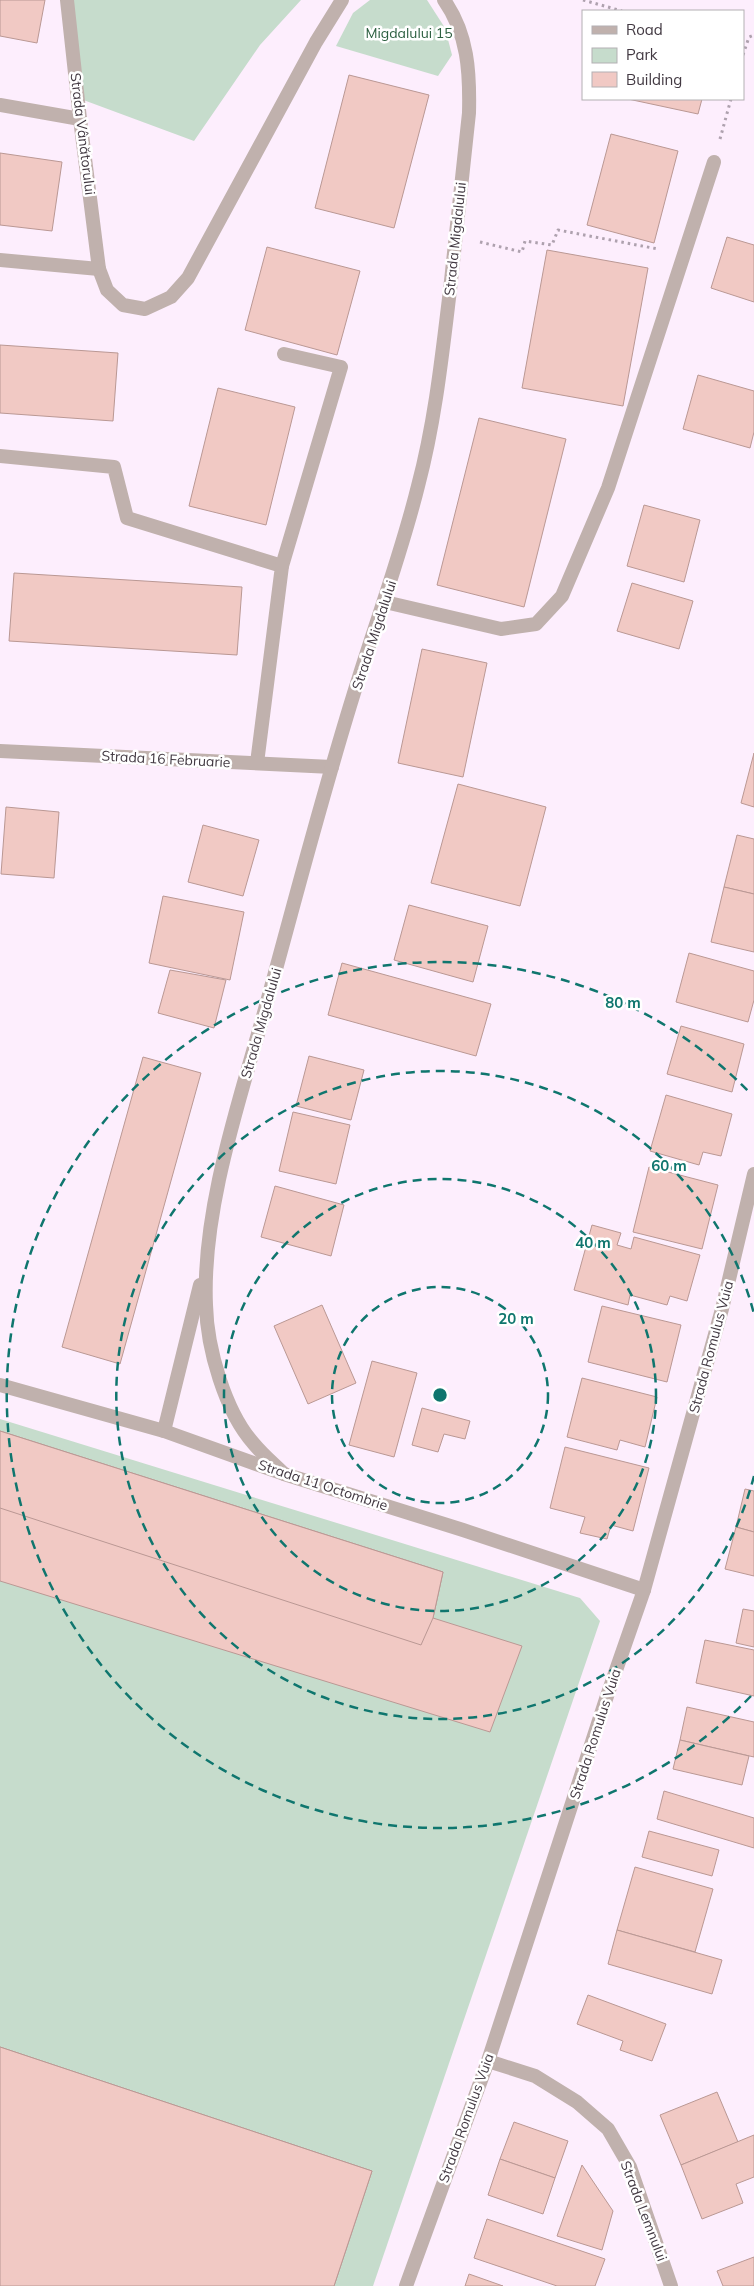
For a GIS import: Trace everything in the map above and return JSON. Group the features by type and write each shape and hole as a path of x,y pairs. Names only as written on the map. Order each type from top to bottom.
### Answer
{"street":[{"name":"Strada Vânătorului","path":"67,0 99,269"},
{"path":"0,260 99,269 107,290 123,305 145,309 171,297 188,278 316,42 342,0"},
{"name":"Strada Migdalului","path":"164,1431 206,1262 214,1205 238,1103 332,766 385,602 419,484 439,386 469,112 470,79 466,50 454,14 444,0"},
{"path":"0,105 80,119"},
{"path":"385,602 501,629 536,624 562,596 608,488 714,162"},
{"path":"257,763 282,566 340,367 284,354"},
{"path":"0,456 114,467 127,518 282,566"},
{"name":"Strada 16 Februarie","path":"0,751 332,766"},
{"name":"Strada Romulus Vuia","path":"406,2286 488,2061 603,1708 644,1590 722,1309 754,1174"},
{"name":"Strada Migdalului","path":"206,1262 206,1309 214,1355 223,1387 238,1421 252,1443 284,1474"},
{"name":"Strada 11 Octombrie","path":"0,1385 164,1431 284,1474 463,1530 644,1590"},
{"name":"Strada Lemnului","path":"488,2061 535,2076 577,2102 608,2129 630,2167 671,2286"}],"path":[{"path":"583,0 618,10"},
{"path":"744,36 754,35"},
{"path":"744,51 748,37"},
{"path":"714,162 731,100"},
{"path":"456,237 522,252 526,241 552,244 558,230 684,255"}],"green space":[{"path":"65,0 301,0 260,45 194,141 78,98"},
{"name":"Migdalului 15","path":"370,0 427,0 445,28 452,55 438,76 336,46 353,13"},
{"path":"0,1419 580,1598 600,1621 373,2286 0,2286"}],"building":[{"path":"0,0 45,0 37,43 0,36"},
{"path":"349,75 429,95 394,228 315,208"},
{"path":"633,100 702,100 698,114"},
{"path":"611,134 678,151 654,243 587,225"},
{"path":"0,153 62,162 52,231 0,225"},
{"path":"727,237 754,245 754,302 711,288"},
{"path":"267,247 360,271 337,355 245,330"},
{"path":"547,250 648,268 623,406 522,388"},
{"path":"0,345 118,353 113,421 0,413"},
{"path":"698,375 754,391 754,432 750,448 683,429"},
{"path":"218,388 295,407 266,525 189,506"},
{"path":"479,418 566,439 524,607 437,585"},
{"path":"644,505 700,520 684,582 627,566"},
{"path":"14,573 242,587 237,655 9,641"},
{"path":"632,583 693,601 679,649 617,631"},
{"path":"422,649 487,663 463,777 398,763"},
{"path":"754,753 754,807 741,803"},
{"path":"458,784 546,807 520,906 431,883"},
{"path":"6,807 59,812 54,878 1,874"},
{"path":"203,825 259,840 243,896 188,882"},
{"path":"737,835 754,839 754,894 724,887"},
{"path":"724,887 754,894 754,952 711,942"},
{"path":"163,896 244,912 230,980 149,963"},
{"path":"409,905 488,926 473,982 394,960"},
{"path":"689,953 754,971 754,1000 748,1022 676,1002"},
{"path":"342,963 491,1004 476,1056 328,1015"},
{"path":"170,970 226,980 214,1028 158,1013"},
{"path":"681,1026 744,1044 732,1092 667,1074"},
{"path":"309,1056 364,1070 351,1120 296,1106"},
{"path":"143,1057 201,1073 120,1364 62,1347"},
{"path":"666,1095 732,1114 721,1156 703,1152 699,1165 650,1151"},
{"path":"293,1112 350,1125 336,1184 279,1171"},
{"path":"649,1167 718,1185 702,1249 633,1232"},
{"path":"275,1186 344,1205 331,1256 261,1237"},
{"path":"592,1225 621,1233 617,1245 631,1249 634,1237 700,1255 687,1301 670,1296 667,1305 630,1295 628,1305 574,1290"},
{"path":"322,1305 356,1383 308,1404 274,1326"},
{"path":"602,1306 681,1325 667,1382 588,1362"},
{"path":"372,1361 417,1373 394,1457 349,1445"},
{"path":"582,1378 657,1397 645,1447 620,1440 617,1450 567,1437"},
{"path":"422,1408 470,1421 465,1439 444,1434 438,1452 412,1445"},
{"path":"0,1431 443,1572 433,1618 522,1646 490,1732 0,1581"},
{"path":"0,1431 443,1572 433,1618 421,1645 0,1508"},
{"path":"565,1447 649,1468 633,1531 611,1525 607,1539 580,1533 585,1517 550,1508"},
{"path":"745,1489 754,1491 754,1532 736,1527"},
{"path":"736,1527 754,1532 754,1576 725,1569"},
{"path":"743,1609 754,1611 754,1647 736,1643"},
{"path":"705,1640 754,1650 754,1696 696,1683"},
{"path":"687,1707 754,1722 754,1757 680,1740"},
{"path":"680,1740 749,1756 742,1785 673,1769"},
{"path":"664,1791 754,1818 754,1848 657,1819"},
{"path":"649,1831 719,1850 712,1876 642,1857"},
{"path":"635,1867 713,1889 695,1952 617,1930"},
{"path":"617,1930 722,1960 712,1994 608,1964"},
{"path":"588,1995 666,2024 652,2061 620,2050 623,2041 577,2024"},
{"path":"0,2047 372,2171 334,2286 0,2286"},
{"path":"0,2047 372,2171 334,2286 0,2286"},
{"path":"717,2092 738,2142 681,2165 660,2115"},
{"path":"514,2122 568,2141 555,2178 500,2159"},
{"path":"754,2135 754,2177 736,2184 743,2203 702,2219 681,2165"},
{"path":"500,2159 555,2178 543,2214 488,2195"},
{"path":"582,2165 613,2211 602,2250 557,2236"},
{"path":"487,2219 605,2259 595,2286 557,2286 474,2258"},
{"path":"754,2257 754,2286 723,2286 717,2271"},
{"path":"469,2274 503,2286 465,2286"}]}
